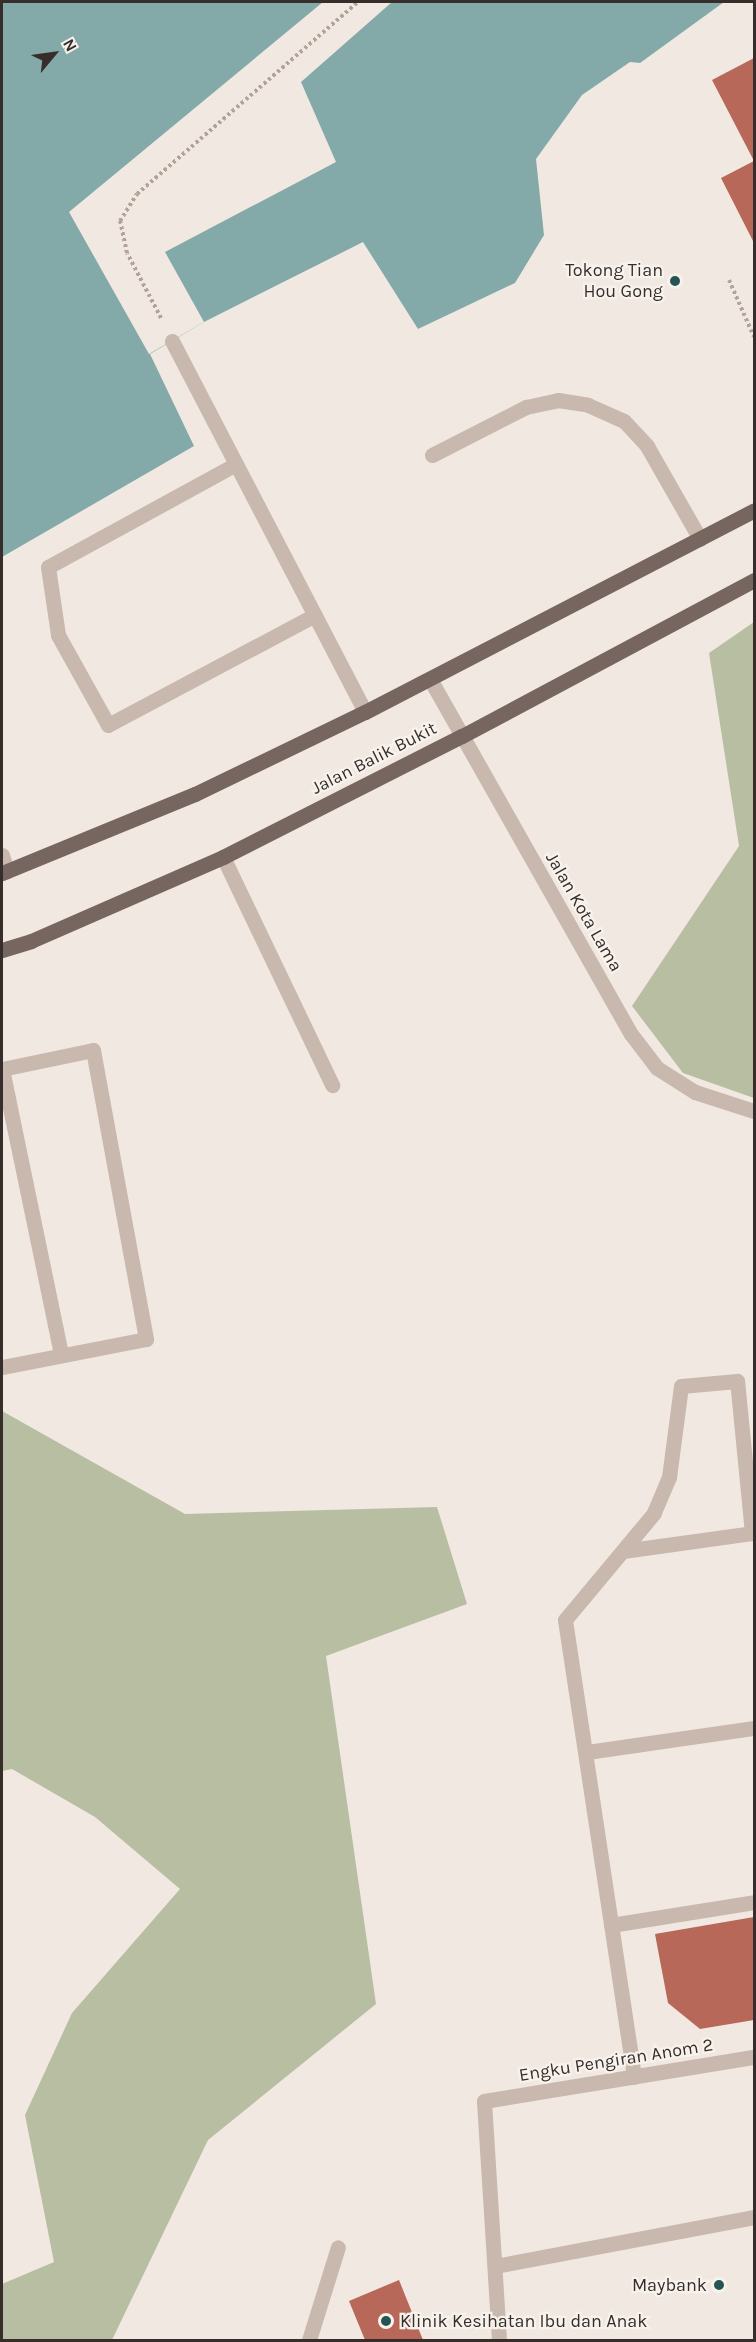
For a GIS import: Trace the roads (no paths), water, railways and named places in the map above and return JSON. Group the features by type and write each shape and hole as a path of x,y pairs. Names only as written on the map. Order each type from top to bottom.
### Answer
{"main road":[{"path":"4,872 195,794 365,712 754,510"},
{"name":"Jalan Balik Bukit","path":"2,950 31,941 223,857 462,736 754,580"}],"street":[{"path":"172,341 365,712"},
{"path":"432,455 526,407 558,400 588,405 624,421 647,446 700,539"},
{"path":"236,464 48,567 58,635 108,725 315,615"},
{"name":"Jalan Kota Lama","path":"430,679 631,1034 657,1068 695,1092 754,1111"},
{"path":"2,855 4,872"},
{"path":"223,857 332,1085"},
{"path":"2,1367 61,1356 146,1339 93,1050 2,1069 61,1356"},
{"path":"623,1551 752,1533 737,1381 681,1386 669,1477 654,1512 565,1620 587,1752 633,2077"},
{"path":"587,1752 754,1728"},
{"path":"611,1925 754,1902"},
{"name":"Engku Pengiran Anom 2","path":"495,2266 484,2101 754,2057"},
{"path":"499,2340 495,2266 754,2217"},
{"path":"309,2340 338,2247"}],"water":[{"path":"2,2 724,2 640,63 630,62 582,95 536,159 544,235 515,283 418,329 363,242 204,322 150,354 194,446 2,557"}],"place":[{"name":"Tokong Tian Hou Gong","path":"675,281"},
{"name":"Maybank","path":"719,2285"},
{"name":"Klinik Kesihatan Ibu dan Anak","path":"386,2321"}]}
